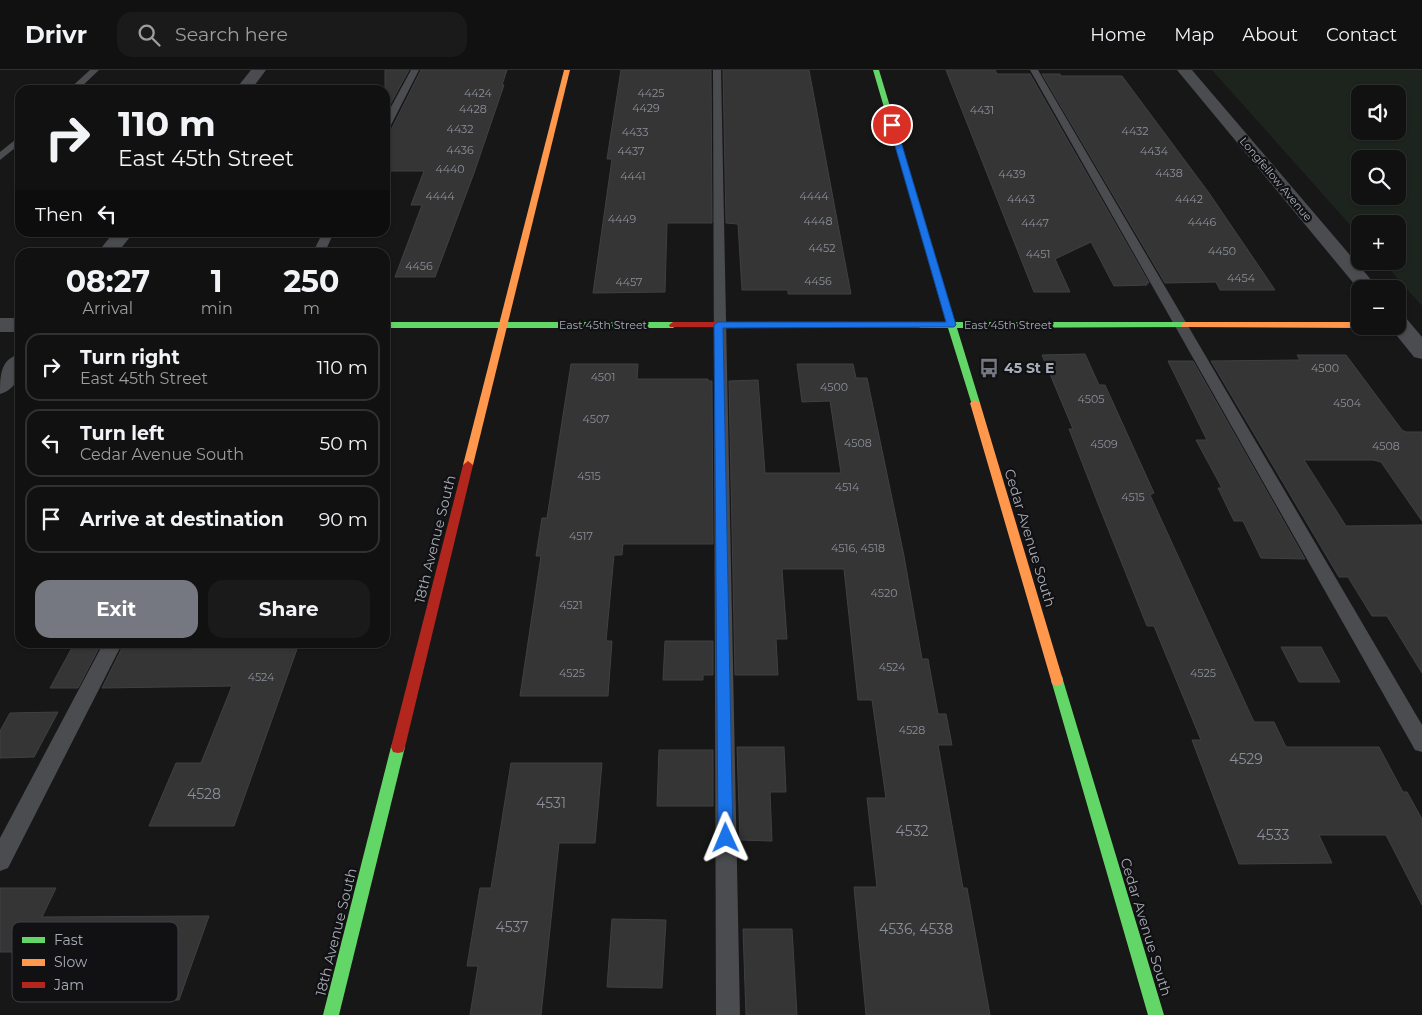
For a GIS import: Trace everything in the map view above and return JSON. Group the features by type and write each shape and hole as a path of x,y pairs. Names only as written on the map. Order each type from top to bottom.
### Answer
{"street":[{"path":"247,85 259,70"},
{"name":"18th Avenue South","path":"331,1015 567,70"},
{"name":"Cedar Avenue South","path":"876,70 1156,1015"},
{"name":"Longfellow Avenue","path":"1184,70 1360,280"},
{"path":"111,248 121,237"},
{"path":"0,325 15,325"},
{"name":"East 45th Street","path":"390,325 1351,325"},
{"path":"1406,334 1422,352"},
{"path":"0,386 15,367"}],"lane":[{"path":"78,85 95,70"},
{"path":"390,118 415,70"},
{"path":"717,70 718,325 728,1015"},
{"path":"1034,70 1422,743"},
{"path":"0,157 15,144"},
{"path":"321,248 327,237"},
{"path":"0,860 111,648"}],"shaded area":[{"path":"1212,70 1422,70 1422,306 1406,288 1406,280 1399,280 1390,270 1406,270 1406,215 1351,215 1351,226"}],"building":[{"path":"385,70 409,70 390,105 390,85 385,85"},
{"path":"421,70 507,70 502,85 504,85 474,173 435,277 395,277 422,205 411,205 424,171 390,171 390,129"},
{"path":"621,70 711,70 712,223 667,223 665,292 593,293 612,159 607,159"},
{"path":"723,70 809,70 851,294 788,294 788,290 742,290 738,224 726,223"},
{"path":"946,70 995,70 997,74 1030,74 1149,283 1146,283 1147,285 1114,286 1091,242 1055,259 1070,292 1034,292"},
{"path":"1042,74 1060,74 1061,76 1122,76 1209,193 1275,290 1220,290 1216,282 1165,283"},
{"path":"1085,354 1099,385 1105,385 1154,493 1150,495 1254,722 1274,722 1286,747 1379,747 1403,792 1407,792 1422,819 1422,905 1386,835 1319,835 1332,863 1239,864 1192,740 1201,740 1154,626 1147,626 1069,429 1073,429 1042,355"},
{"path":"1297,355 1346,355 1402,430 1406,432 1422,432 1422,521 1381,462 1373,460 1304,460 1346,526 1422,525 1422,673 1387,616 1372,616 1348,577 1339,577 1211,361 1300,360"},
{"path":"1168,361 1193,361 1305,559 1261,558 1243,521 1234,521 1218,488 1222,488 1196,440 1207,440"},
{"path":"571,364 638,364 637,379 708,379 708,381 712,381 713,544 623,544 622,555 614,555 606,641 612,641 608,696 520,696 541,556 536,556 542,518 547,518"},
{"path":"797,364 853,364 856,378 867,378 904,556 922,659 928,659 938,714 946,714 952,745 938,745 963,888 967,888 990,1015 866,1015 854,887 877,887 867,798 886,798 872,700 858,700 844,569 782,569 787,639 776,639 778,675 735,675 729,381 758,380 765,473 841,473 830,401 802,402"},
{"path":"665,641 713,641 713,675 703,675 703,680 663,680"},
{"path":"1281,647 1321,647 1340,682 1299,682"},
{"path":"72,648 99,648 78,688 50,688"},
{"path":"122,648 297,649 234,826 149,826 176,763 201,763 232,686 102,688"},
{"path":"58,712 34,757 0,758 0,731 10,713"},
{"path":"737,747 784,747 786,792 770,792 772,841 740,840"},
{"path":"659,750 713,750 713,806 657,806"},
{"path":"511,763 602,763 595,843 559,843 541,1015 470,1015 478,966 467,966 480,888 491,888"},
{"path":"0,888 56,888 42,917 209,916 179,1000 178,922 12,922 12,952 0,952"},
{"path":"612,919 666,920 662,988 607,987"},
{"path":"743,929 792,929 797,1015 746,1015"}],"traffic: fast":[{"path":"876,70 975,403"},
{"path":"390,325 673,325"},
{"path":"919,325 1185,325"},
{"path":"1057,680 1156,1015"},
{"path":"331,1015 398,747"}],"traffic: slow":[{"path":"468,465 567,70"},
{"path":"1185,325 1351,325"},
{"path":"975,403 1057,680"}],"traffic: jam":[{"path":"673,325 919,325"},
{"path":"398,747 468,465"}],"place":[{"name":"45 St E","path":"989,368"}],"route":[{"path":"726,838 718,325 951,325 892,125"}]}
